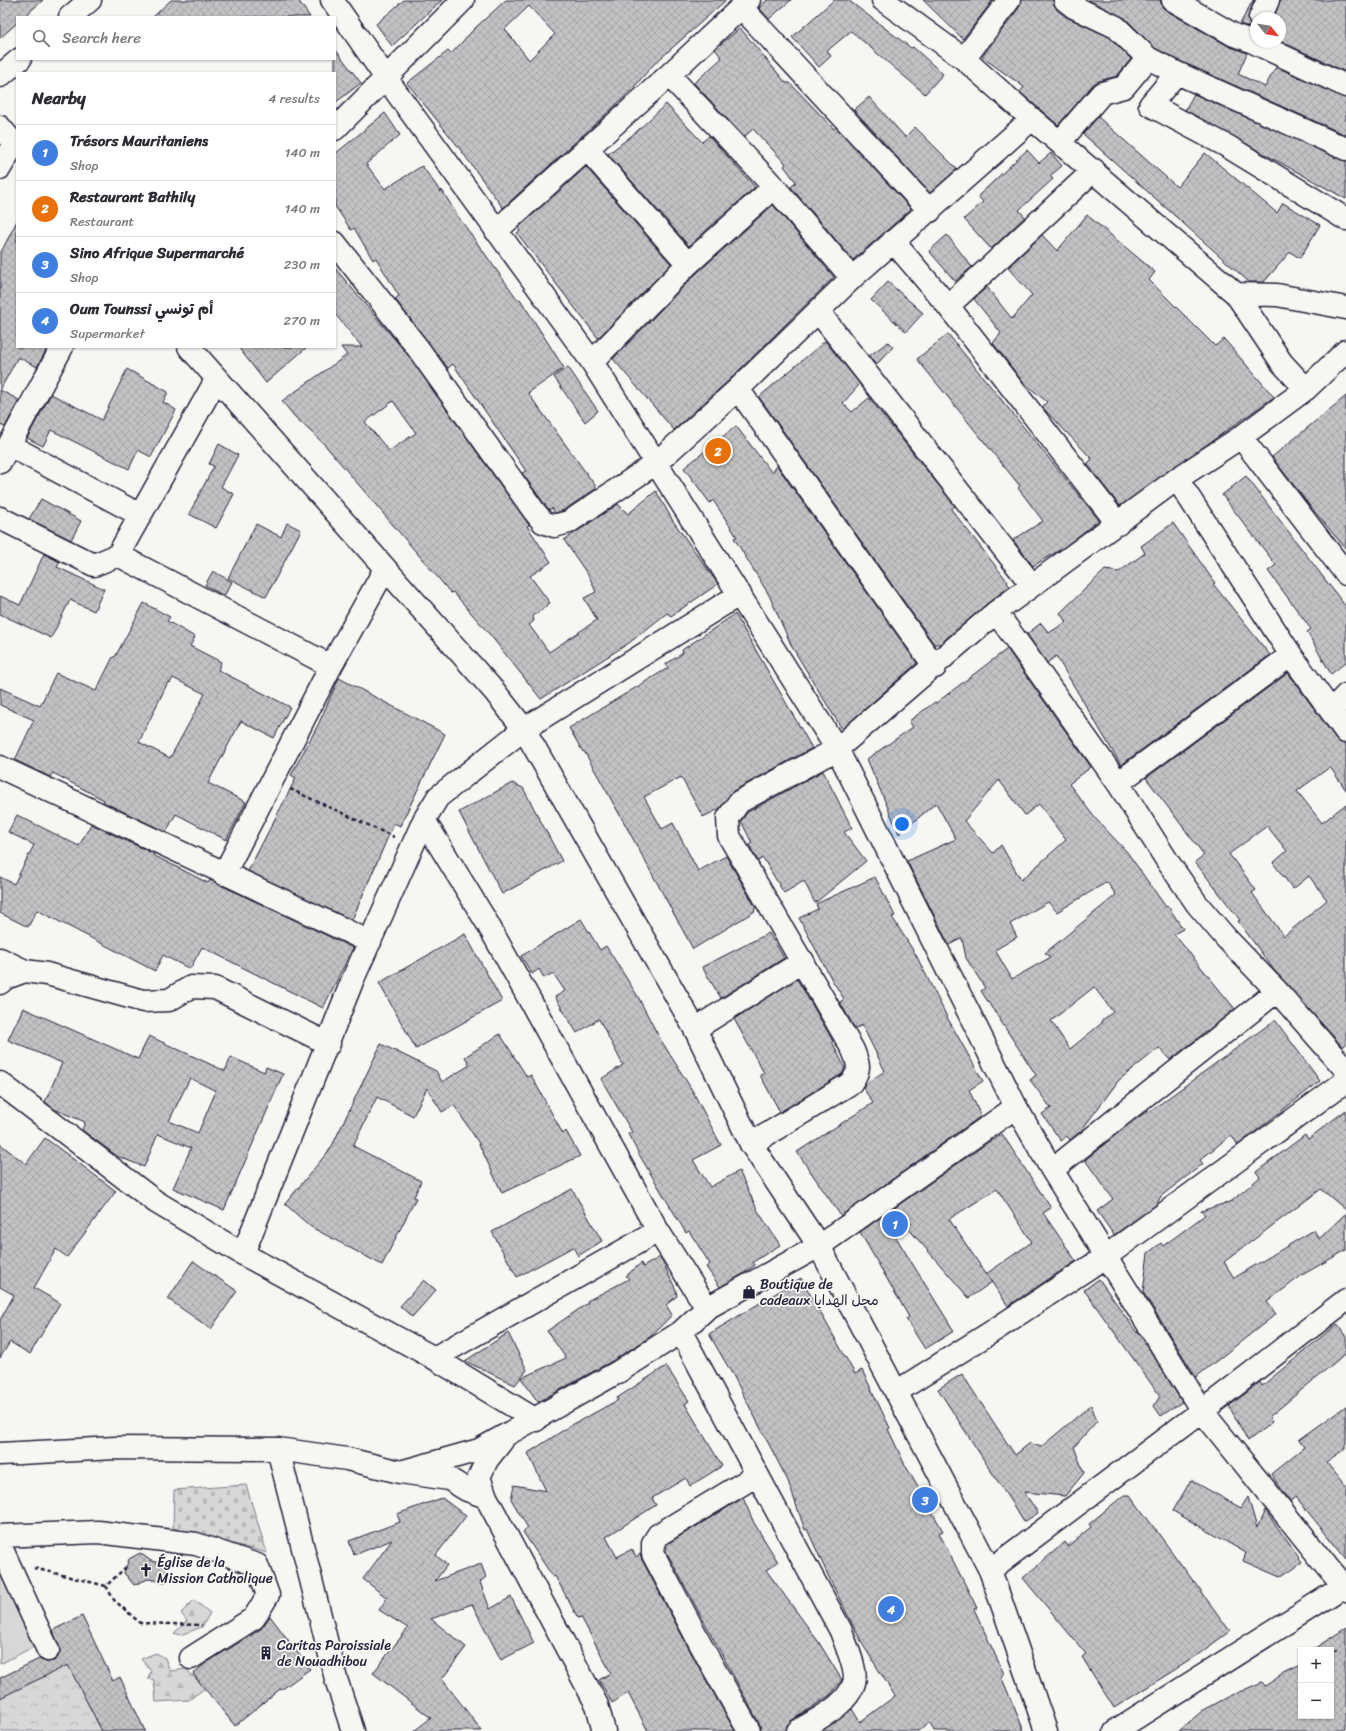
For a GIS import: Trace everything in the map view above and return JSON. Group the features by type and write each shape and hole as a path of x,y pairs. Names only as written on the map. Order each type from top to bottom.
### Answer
{"main road":[{"path":"71,16 90,0"},
{"path":"332,0 386,78 592,362 837,749 1016,1107 1052,1170 1202,1411 1345,1587 1115,1731"},
{"path":"336,128 463,0"},
{"path":"883,0 964,59 1236,294 1282,363 1306,389"},
{"path":"964,59 1009,0"},
{"path":"1065,0 1074,7 1116,27 1148,58 1177,73 1346,149"},
{"path":"1173,0 1234,35 1250,35"},
{"path":"1263,12 1268,0"},
{"path":"496,231 669,75 745,3 930,211"},
{"path":"1277,48 1346,86"},
{"path":"1060,142 1102,93 1124,86 1148,58"},
{"path":"0,76 19,60"},
{"path":"1177,73 1150,105 1233,150 1346,219"},
{"path":"669,75 774,187 852,278"},
{"path":"336,245 417,347 543,522 554,526 569,522 656,463 738,389 852,278 893,241 930,211 1032,118"},
{"path":"0,168 10,139"},
{"path":"587,149 688,264"},
{"path":"948,306 1094,170"},
{"path":"592,362 688,264 774,187"},
{"path":"893,241 948,306 1118,524"},
{"path":"1236,294 1277,296 1346,308"},
{"path":"818,311 1032,585"},
{"path":"61,348 4,454 140,515"},
{"path":"190,348 216,380 495,692 524,729 695,1029 751,1144 818,1246 990,1570 1046,1731"},
{"path":"751,1144 851,1083 857,1074 859,1064 853,1050 803,961 729,836 728,818 739,802 837,749 935,667 996,612 1118,524 1177,479 1241,437 1306,389 1346,352"},
{"path":"0,518 94,566 118,555 216,380"},
{"path":"738,389 935,667"},
{"path":"1241,437 1346,574"},
{"path":"1177,479 1291,655 1346,732"},
{"path":"118,555 331,666"},
{"path":"224,874 331,666 385,569"},
{"path":"242,1254 329,1044 353,979 424,820 438,797 524,729 740,594"},
{"path":"996,612 1118,783 1168,862 1197,904 1226,938 1277,991 1346,1070"},
{"path":"1118,783 1291,655"},
{"path":"1330,711 1346,695"},
{"path":"0,767 370,942"},
{"path":"424,820 486,921 658,1231 707,1308"},
{"path":"0,959 25,971 47,974 143,1002 169,1000 191,987 215,988 329,1044"},
{"path":"695,1029 803,961"},
{"path":"0,983 6,978 25,971"},
{"path":"1052,1170 1277,991"},
{"path":"896,1392 993,1331 1105,1256 1346,1081"},
{"path":"0,1083 156,1202 242,1254 434,1358 536,1420"},
{"path":"400,1472 479,1450 536,1420 618,1372 681,1332 707,1308 818,1246 1016,1107"},
{"path":"434,1358 658,1231"},
{"path":"990,1570 1202,1411 1346,1300"},
{"path":"681,1332 841,1631 852,1665 854,1682 843,1702 798,1731"},
{"path":"506,1436 487,1460 479,1477 486,1497 597,1705 604,1731"},
{"path":"0,1454 115,1448 278,1449 347,1459 400,1472 450,1480 467,1490 486,1497"},
{"path":"278,1449 336,1679 353,1731"},
{"path":"749,1731 708,1658 653,1554 652,1543 658,1534 757,1475"},
{"path":"0,1536 98,1532 196,1544 256,1565 268,1595 254,1618 191,1658"},
{"path":"0,1545 48,1650"}],"path":[{"path":"272,780 413,845"},
{"path":"106,1586 126,1567"},
{"path":"33,1568 106,1586 114,1600 140,1624 209,1626"}],"green space":[{"path":"246,1485 267,1553 173,1528 174,1490"},
{"path":"0,1566 39,1644 0,1664"},
{"path":"194,1600 210,1613 202,1627 180,1635 174,1633 187,1621 181,1613"},
{"path":"156,1653 165,1658 170,1671 186,1669 205,1688 189,1700 156,1702 154,1680 148,1679 151,1671 141,1659"},
{"path":"66,1660 102,1731 0,1731 0,1698"}],"building":[{"path":"0,0 43,0 25,16 16,16 16,24 0,38"},
{"path":"171,0 298,0 309,16 154,16"},
{"path":"404,0 442,0 392,46 376,24"},
{"path":"506,0 726,0 653,65 628,94 503,208 457,145 407,83 448,51 451,54 475,28","holes":["529,6 555,34 529,60 505,29"]},
{"path":"767,0 791,0 769,19 759,8"},
{"path":"834,0 848,0 911,48 913,47 943,74 925,94 851,31 827,51 831,56 819,67 792,37"},
{"path":"923,0 993,0 963,39"},
{"path":"1021,0 1053,0 1057,10 1066,17 1109,37 1131,59 1117,76 1099,81 1093,85 1058,125 1020,92 1024,87 982,57 1019,8"},
{"path":"1088,0 1160,0 1162,7 1167,11 1228,46 1247,53 1238,74 1265,87 1276,67 1346,98 1346,135 1182,62 1155,48 1125,18"},
{"path":"1254,0 1248,19 1250,28 1240,24"},
{"path":"1280,0 1346,0 1346,72 1286,44 1286,12 1276,12"},
{"path":"740,28 786,83 790,83 834,129 836,127 911,209 853,260 791,187 796,182 784,166 786,164 753,129 744,137 694,83 722,58 715,49"},
{"path":"336,50 361,83 336,102 336,72"},
{"path":"1194,94 1346,161 1346,199 1185,110"},
{"path":"869,97 905,137 915,127 957,169 930,193 854,110"},
{"path":"666,104 702,142 709,136 755,187 689,246 608,154 635,133"},
{"path":"385,113 400,135 366,164 385,189 422,166 441,192 442,190 457,215 518,300 520,299 564,368 528,393 597,488 564,510 555,513 552,508 549,510 522,473 526,471 453,364 448,368 395,299 399,296 376,258 373,260 354,228 351,230 336,208 336,153"},
{"path":"1098,117 1177,187 1205,153 1277,213 1283,203 1320,225 1300,258 1290,252 1264,282 1249,282 1083,134"},
{"path":"1027,150 1039,163 1051,153 1062,166 1050,176 1053,179 1019,210 1025,217 991,249 964,219 983,202 978,196"},
{"path":"586,167 671,264 598,338 517,233 520,231 518,228"},
{"path":"773,205 834,277 729,380 674,430 613,359 697,273"},
{"path":"1087,215 1155,272 1149,280 1215,346 1224,339 1274,397 1120,506 1087,464 1092,459 1042,407 1047,402 1023,382 993,343 1001,333 974,299 987,287 1012,319 1032,295 1008,268 1042,235 1057,251"},
{"path":"16,223 16,348 47,348 37,367 18,357 0,390 0,254"},
{"path":"947,235 972,267 955,281 929,251"},
{"path":"336,269 407,354 529,525 527,526 551,562 530,576 550,603 533,616 534,621 529,625 549,652 597,620 584,598 596,592 590,578 564,540 618,504 628,514 656,491 673,521 718,584 671,616 667,613 629,643 541,699 491,636 453,592 451,593 324,444 294,416 282,401 347,355 341,347 362,347 336,315","holes":["393,401 416,433 389,451 365,422"]},
{"path":"888,282 923,313 906,332 871,300"},
{"path":"948,334 1099,520 1063,548 1033,566 1013,540 1043,521 1018,488 1020,486 917,359"},
{"path":"825,341 860,384 843,403 852,412 869,398 955,506 951,509 1010,586 940,644 934,644 759,397"},
{"path":"888,342 893,347 876,365 869,356"},
{"path":"239,348 306,348 266,383"},
{"path":"568,367 598,411 585,422 554,377"},
{"path":"127,369 168,392 163,402 176,410 151,457 138,450 129,469 51,430 43,446 27,438 51,394 102,420"},
{"path":"0,390 19,400 5,427 0,425"},
{"path":"1346,396 1346,549 1272,457"},
{"path":"736,426 772,473 777,466 917,663 842,729 792,647 769,595 734,538 737,537 713,500 710,503 684,468"},
{"path":"219,444 238,455 221,487 234,494 216,528 189,514 214,466 209,464"},
{"path":"1246,476 1346,607 1346,662 1331,674 1307,632 1311,629 1268,571 1276,565 1222,495"},
{"path":"41,499 81,521 71,540 29,519"},
{"path":"287,523 301,530 266,597 228,578 256,524 281,537"},
{"path":"1173,523 1215,583 1213,584 1270,655 1121,765 1056,656 1047,663 1027,634 1041,623 1049,633 1066,622 1060,613 1105,570 1119,572 1145,553 1141,546"},
{"path":"44,554 60,562 57,567 104,589 94,611 70,600 51,638 0,614 0,596 20,605"},
{"path":"213,571 232,582 224,596 205,585"},
{"path":"144,603 170,617 167,621 195,637 190,646 221,662 218,670 290,707 274,738 241,721 208,783 246,802 226,840 176,814 166,832 103,802 104,800 53,773 50,777 15,760 34,720 0,705 0,688 40,706 56,673 96,691 113,657 115,657","holes":["173,678 205,694 170,758 139,742 168,682 170,683"]},
{"path":"735,614 812,748 733,791 719,809 703,817 681,777 644,797 662,829 673,823 698,871 726,856 756,908 754,909 755,911 693,949 584,751 583,752 569,728 668,668 666,664 683,653 682,650"},
{"path":"1007,649 1091,767 1069,784 1095,818 1127,852 1166,907 1168,906 1183,929 1174,934 1235,1009 1170,1060 1159,1048 1119,1080 1081,1131 1070,1140 1067,1136 1061,1141 1042,1114 1051,1108 1030,1080 1036,1075 981,991 985,988 966,958 962,938 949,945 907,861 956,839 936,803 899,834 867,759 913,727 909,721 935,702 936,703","holes":["999,780 1025,815 1039,804 1066,840 1021,880 1001,845 993,853 964,821","1107,882 1116,895 1045,953 1051,957 1012,979 995,950 1017,937 1010,924 1048,902 1057,912","1094,987 1113,1012 1070,1049 1051,1021"]},
{"path":"1288,673 1336,739 1340,743 1346,744 1346,790 1330,767 1297,791 1322,823 1346,804 1346,1044 1343,1047 1274,970 1238,921 1240,920 1195,862 1204,855 1146,778","holes":["1267,826 1287,851 1273,863 1293,889 1309,876 1327,900 1284,936 1252,893 1256,890 1229,854"]},
{"path":"339,678 445,734 400,826 394,823 352,920 248,871 296,778 291,775 318,725"},
{"path":"823,771 852,828 844,832 866,861 815,903 804,881 784,893 763,858 758,861 749,845 752,843 741,821 748,812"},
{"path":"512,783 523,788 562,861 502,894 459,812"},
{"path":"17,815 79,846 91,824 154,854 153,855 208,883 210,880 353,948 323,1008 202,947 190,969 163,955 155,971 37,910 28,927 0,913 0,877 14,884 34,845 8,832"},
{"path":"875,877 895,916 892,917 916,955 948,1019 983,1081 969,1090 981,1116 841,1216 797,1152 873,1103 863,1088 865,1084 885,1071 862,1025 855,1029 840,1002 844,999 832,980 799,918 818,909 816,904"},
{"path":"581,919 600,950 606,946 637,995 659,1037 692,1090 721,1145 693,1160 710,1187 739,1171 758,1211 780,1245 753,1262 755,1265 743,1274 720,1287 706,1267 710,1264 689,1231 686,1233 640,1156 628,1134 632,1132 601,1079 623,1065 599,1019 577,1033 555,997 565,991 553,973 544,978 539,969 532,974 521,956"},
{"path":"769,933 784,958 721,998 702,967"},
{"path":"465,934 502,1001 416,1049 379,983"},
{"path":"797,979 833,1041 832,1042 845,1068 842,1074 780,1112 760,1075 764,1073 734,1019"},
{"path":"23,1008 138,1059 149,1036 225,1071 231,1057 264,1072 266,1067 283,1074 224,1210 173,1188 191,1148 158,1134 144,1167 117,1156 82,1130 85,1122 54,1109 45,1102 62,1063 8,1040","holes":["190,1078 216,1091 198,1133 169,1121"]},
{"path":"1275,1020 1320,1081 1238,1145 1231,1135 1200,1160 1203,1164 1161,1196 1157,1204 1114,1235 1097,1211 1113,1199 1085,1160 1134,1120 1148,1111 1149,1112"},
{"path":"500,1034 527,1077 531,1075 563,1134 566,1131 580,1156 502,1193 478,1142 454,1105 442,1112 427,1088 413,1116 377,1097 353,1146 421,1181 414,1197 416,1198 382,1265 311,1227 285,1204 331,1148 381,1044 436,1071 442,1082 470,1065 465,1057"},
{"path":"1346,1110 1346,1210 1321,1189 1224,1262 1234,1278 1314,1230 1319,1239 1346,1213 1346,1250 1302,1275 1267,1302 1276,1314 1196,1377 1143,1292 1148,1253 1161,1243 1163,1246 1205,1215 1201,1211 1232,1201 1260,1177 1256,1172 1305,1135 1308,1139"},
{"path":"1002,1134 1051,1208 1043,1213 1076,1261 1008,1306 992,1282 969,1298 900,1219 889,1226 954,1331 925,1349 906,1319 909,1317 860,1232","holes":["997,1189 1032,1242 986,1274 949,1219"]},
{"path":"45,1138 116,1191 67,1257 56,1249 34,1288 60,1303 30,1354 10,1342 0,1358 0,1320 14,1295 0,1287 0,1144 26,1164"},
{"path":"572,1189 602,1241 578,1256 573,1247 517,1277 492,1232"},
{"path":"660,1257 676,1290 677,1296 666,1305 672,1315 650,1337 612,1361 538,1402 521,1378 566,1358 547,1331 588,1303 587,1301 629,1279 626,1276 641,1263 643,1267"},
{"path":"193,1261 237,1291 211,1329 168,1299"},
{"path":"801,1278 855,1374 862,1370 890,1428 888,1429 904,1463 943,1531 939,1533 977,1608 974,1609 1004,1674 1001,1676 1024,1731 934,1731 930,1722 918,1731 822,1731 852,1709 860,1722 895,1696 863,1645 832,1584 807,1529 805,1530 788,1481 734,1377 709,1334"},
{"path":"1099,1279 1137,1333 1138,1331 1182,1402 1161,1416 1154,1406 1160,1396 1084,1290"},
{"path":"424,1280 436,1290 412,1317 400,1306"},
{"path":"1337,1324 1346,1337 1346,1353 1269,1417 1272,1422 1248,1441 1229,1406 1260,1382 1262,1386"},
{"path":"508,1333 527,1370 515,1385 465,1361"},
{"path":"666,1366 689,1401 685,1404 722,1466 690,1486 686,1478 652,1498 656,1505 606,1537 617,1557 632,1549 636,1557 640,1554 697,1664 735,1731 648,1731 628,1693 612,1703 599,1680 611,1673 581,1617 578,1618 555,1576 553,1577 523,1532 528,1528 511,1499 514,1485 546,1491 528,1453 570,1426 618,1400 617,1398"},
{"path":"962,1374 1015,1455 1030,1443 1041,1447 1091,1405 1097,1421 1074,1447 1084,1473 1065,1496 1024,1492 1038,1513 1024,1522 938,1389"},
{"path":"1346,1406 1346,1448 1326,1462 1346,1487 1346,1559 1296,1497 1290,1501 1271,1474 1304,1447 1299,1440"},
{"path":"1191,1480 1241,1508 1248,1497 1257,1528 1265,1510 1302,1562 1280,1577 1243,1561 1246,1553 1173,1511"},
{"path":"1124,1495 1130,1495 1230,1631 1192,1659 1114,1708 1082,1657 1086,1654 1023,1578 1065,1542 1068,1546 1091,1527 1089,1524"},
{"path":"442,1498 466,1516 436,1555 447,1565 435,1581 481,1564 486,1577 480,1582 490,1609 511,1597 534,1643 501,1660 472,1604 431,1619 466,1647 442,1679 482,1731 414,1731 431,1718 373,1673 408,1628 379,1610 387,1598 363,1579 392,1540 354,1555 349,1541 400,1522 397,1514"},
{"path":"743,1498 754,1523 778,1562 766,1570 818,1641 842,1680 830,1695 791,1721 787,1725 786,1731 761,1731 760,1725 666,1551 667,1544"},
{"name":"Église de la Mission Catholique","path":"140,1553 151,1561 168,1564 165,1582 148,1579 134,1585 124,1573 129,1559"},
{"path":"82,1616 113,1681 120,1677 145,1731 102,1731 68,1665 0,1698 0,1678 39,1659 46,1662 54,1661 58,1657 60,1651 53,1630"},
{"path":"270,1616 310,1669 281,1690 280,1689 235,1726 193,1674 206,1663 261,1629"},
{"path":"1346,1628 1346,1731 1179,1731 1202,1711 1230,1696 1262,1682 1265,1686 1286,1672 1298,1666 1298,1719 1334,1719 1334,1651 1337,1650 1334,1650 1334,1647 1317,1647"}],"place":[{"name":"Restaurant Bathily","path":"718,451"},
{"name":"Trésors Mauritaniens","path":"895,1224"},
{"name":"Boutique de cadeaux محل الهدايا","path":"749,1292"},
{"name":"Sino Afrique Supermarché","path":"925,1500"},
{"name":"Église de la Mission Catholique","path":"146,1570"},
{"name":"Oum Tounssi أم تونسي","path":"891,1609"},
{"name":"Caritas Paroissiale de Nouadhibou","path":"266,1653"}]}
